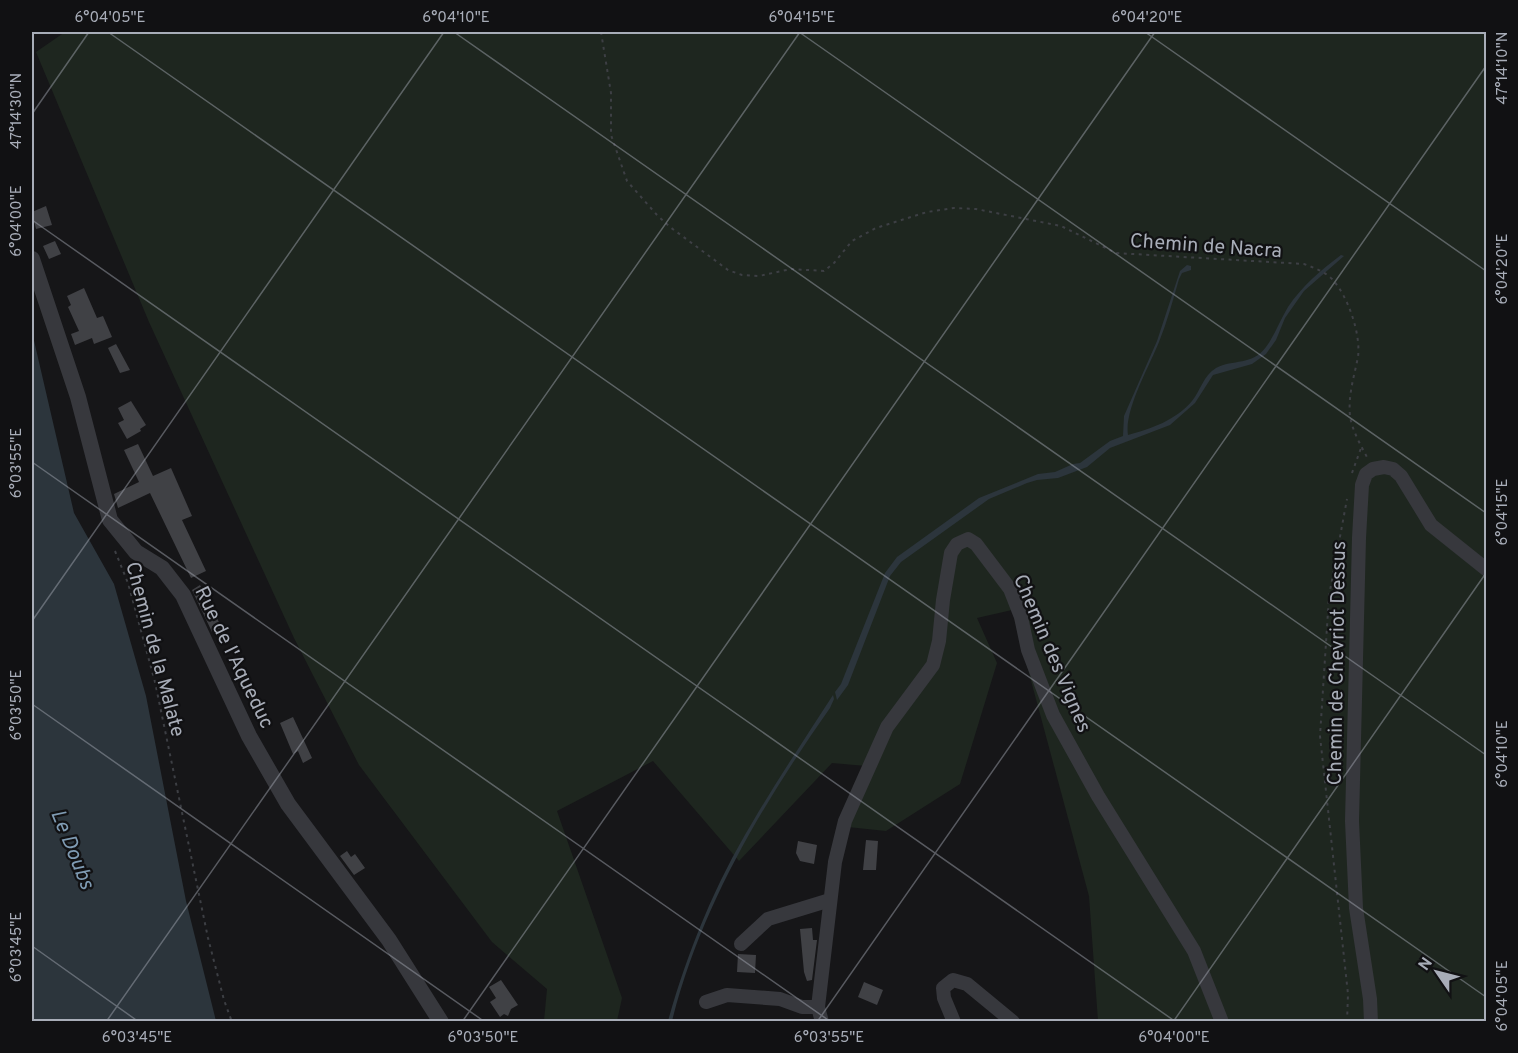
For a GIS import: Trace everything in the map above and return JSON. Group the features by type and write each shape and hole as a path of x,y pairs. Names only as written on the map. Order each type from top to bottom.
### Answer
{"street":[{"name":"Rue de l'Aqueduc","path":"32,259 78,397 110,520 136,552 162,568 183,595 249,736 288,804 389,940 441,1022"},
{"name":"Chemin de Chevriot Dessus","path":"1371,1022 1370,999 1356,908 1352,821 1359,538 1362,486 1365,474 1373,469 1384,467 1401,476 1431,525 1486,569"},
{"name":"Chemin des Vignes","path":"822,1022 818,1007 838,841 887,727 933,665 939,641 951,553 957,544 968,539 976,544 1010,589 1021,617 1028,650 1053,715 1098,796 1194,951 1222,1022"},
{"path":"741,944 768,919 830,900"},
{"path":"954,1022 944,998 943,988 953,980 967,984 1013,1022"},
{"path":"706,1002 727,995 780,999 802,1007 818,1007"}],"path":[{"name":"Chemin de Nacra","path":"601,32 611,93 611,135 627,181 670,227 728,270 742,275 759,276 791,269 824,271 834,263 852,241 876,228 927,212 954,208 976,209 1061,226 1116,253 1304,264 1318,268 1332,279 1340,290 1358,337 1358,356 1351,384 1350,417 1361,448 1351,477"},
{"path":"1347,1022 1348,994 1320,736 1329,596 1349,489"},
{"name":"Chemin de la Malate","path":"110,542 128,583 155,682 208,938 232,1022"}],"shaded area":[{"path":"65,32 1486,32 1486,1021 1098,1021 1089,896 1012,610 977,618 997,663 960,784 886,831 848,827 866,766 832,763 739,861 653,761 557,811 622,998 617,1021 544,1021 547,989 492,942 359,765 294,638 149,322 36,52"}],"water":[{"path":"1341,255 1344,256 1304,291 1285,318 1276,340 1266,354 1252,364 1213,375 1195,403 1170,425 1110,448 1087,467 1058,478 1027,483 989,499 901,562 890,576 848,685 837,700 835,692 841,684 885,573 897,557 979,498 1038,474 1055,472 1080,463 1110,441 1123,436 1124,416 1157,341 1180,271 1187,265 1191,266 1191,270 1182,273 1179,279 1162,334 1133,401 1128,435 1154,427 1171,419 1186,408 1205,379 1216,368 1249,360 1261,353 1299,292"},
{"name":"Le Doubs","path":"32,332 74,513 114,584 146,696 186,901 216,1021 32,1021"},
{"path":"833,695 834,699 830,708 781,782 736,858 699,937 672,1021 668,1021 693,945 726,870 781,775"}],"building":[{"path":"46,206 52,225 36,229 32,212"},
{"path":"55,241 61,254 49,259 43,246"},
{"path":"84,288 97,318 103,316 112,337 94,344 92,338 75,345 71,334 79,331 68,307 71,305 67,296"},
{"path":"116,344 130,370 120,373 108,348"},
{"path":"131,401 146,425 140,429 141,431 127,439 118,423 124,420 118,408"},
{"path":"138,444 153,476 171,468 192,516 182,520 206,571 191,578 150,493 118,508 114,494 139,482 124,450"},
{"path":"200,585 222,628 212,632 192,590"},
{"path":"293,717 312,758 303,763 298,751 293,754 280,723"},
{"path":"866,840 878,841 876,870 863,870"},
{"path":"798,841 817,845 814,864 800,861 796,853"},
{"path":"347,851 351,857 355,854 365,868 354,875 340,856"},
{"path":"812,928 813,940 817,940 812,980 807,981 800,929"},
{"path":"738,954 756,955 755,973 737,972"},
{"path":"501,980 518,1005 511,1009 508,1016 504,1014 500,1017 490,1002 496,998 489,987"},
{"path":"864,982 883,990 877,1005 858,997"}]}
